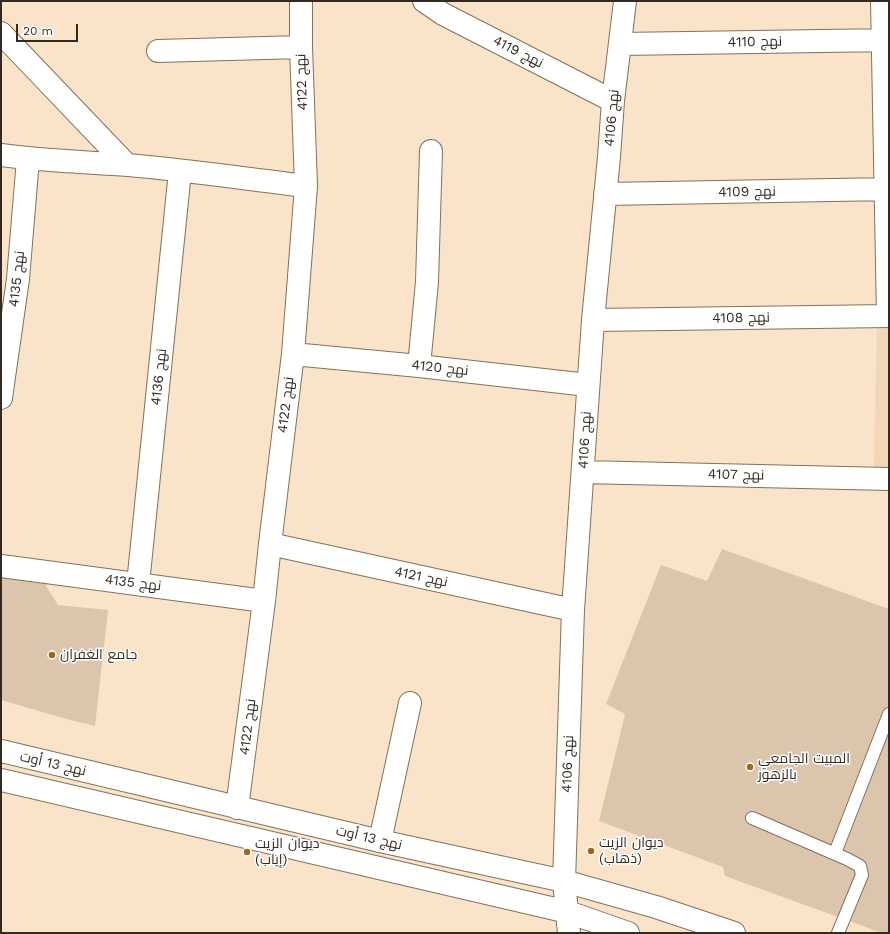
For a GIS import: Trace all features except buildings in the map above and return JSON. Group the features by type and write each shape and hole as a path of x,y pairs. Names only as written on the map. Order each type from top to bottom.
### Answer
{"street":[{"name":"نهج 4122","path":"237,808 264,600 292,354 306,186 301,47 301,1"},
{"name":"نهج 4119","path":"424,1 442,14 613,101"},
{"name":"نهج 4106","path":"569,933 564,881 573,610 593,320 606,194 613,101 624,1"},
{"path":"882,1 886,40 888,316"},
{"path":"1,33 128,165"},
{"name":"نهج 4110","path":"620,44 886,40"},
{"path":"158,51 169,49 301,47"},
{"path":"419,366 427,282 431,152"},
{"path":"1,155 28,159 128,165 306,186"},
{"name":"نهج 4135","path":"1,398 9,278 28,159"},
{"name":"نهج 4136","path":"138,584 180,171"},
{"name":"نهج 4109","path":"606,194 888,190"},
{"name":"نهج 4108","path":"593,320 888,316"},
{"name":"نهج 4120","path":"292,354 588,384"},
{"name":"نهج 4107","path":"583,472 889,479"},
{"name":"نهج 4121","path":"270,544 573,610"},
{"name":"نهج 4135","path":"1,566 264,600"},
{"path":"380,841 410,702"},
{"name":"نهج 13 أوت","path":"1,751 237,808 564,881 656,907 734,933"},
{"name":"نهج 13 أوت","path":"1,780 568,912 628,933"}],"lane":[{"path":"834,853 889,714"},
{"path":"752,818 834,853 860,866 862,875 838,933"}],"shaded area":[{"path":"877,320 889,320 889,467 874,468"}],"place":[{"name":"جامع الغفران","path":"52,655"},
{"name":"المبيت الجامعي بالزهور","path":"750,767"},
{"name":"ديوان الزيت (ذهاب)","path":"591,851"},
{"name":"ديوان الزيت (إياب)","path":"247,852"}]}
